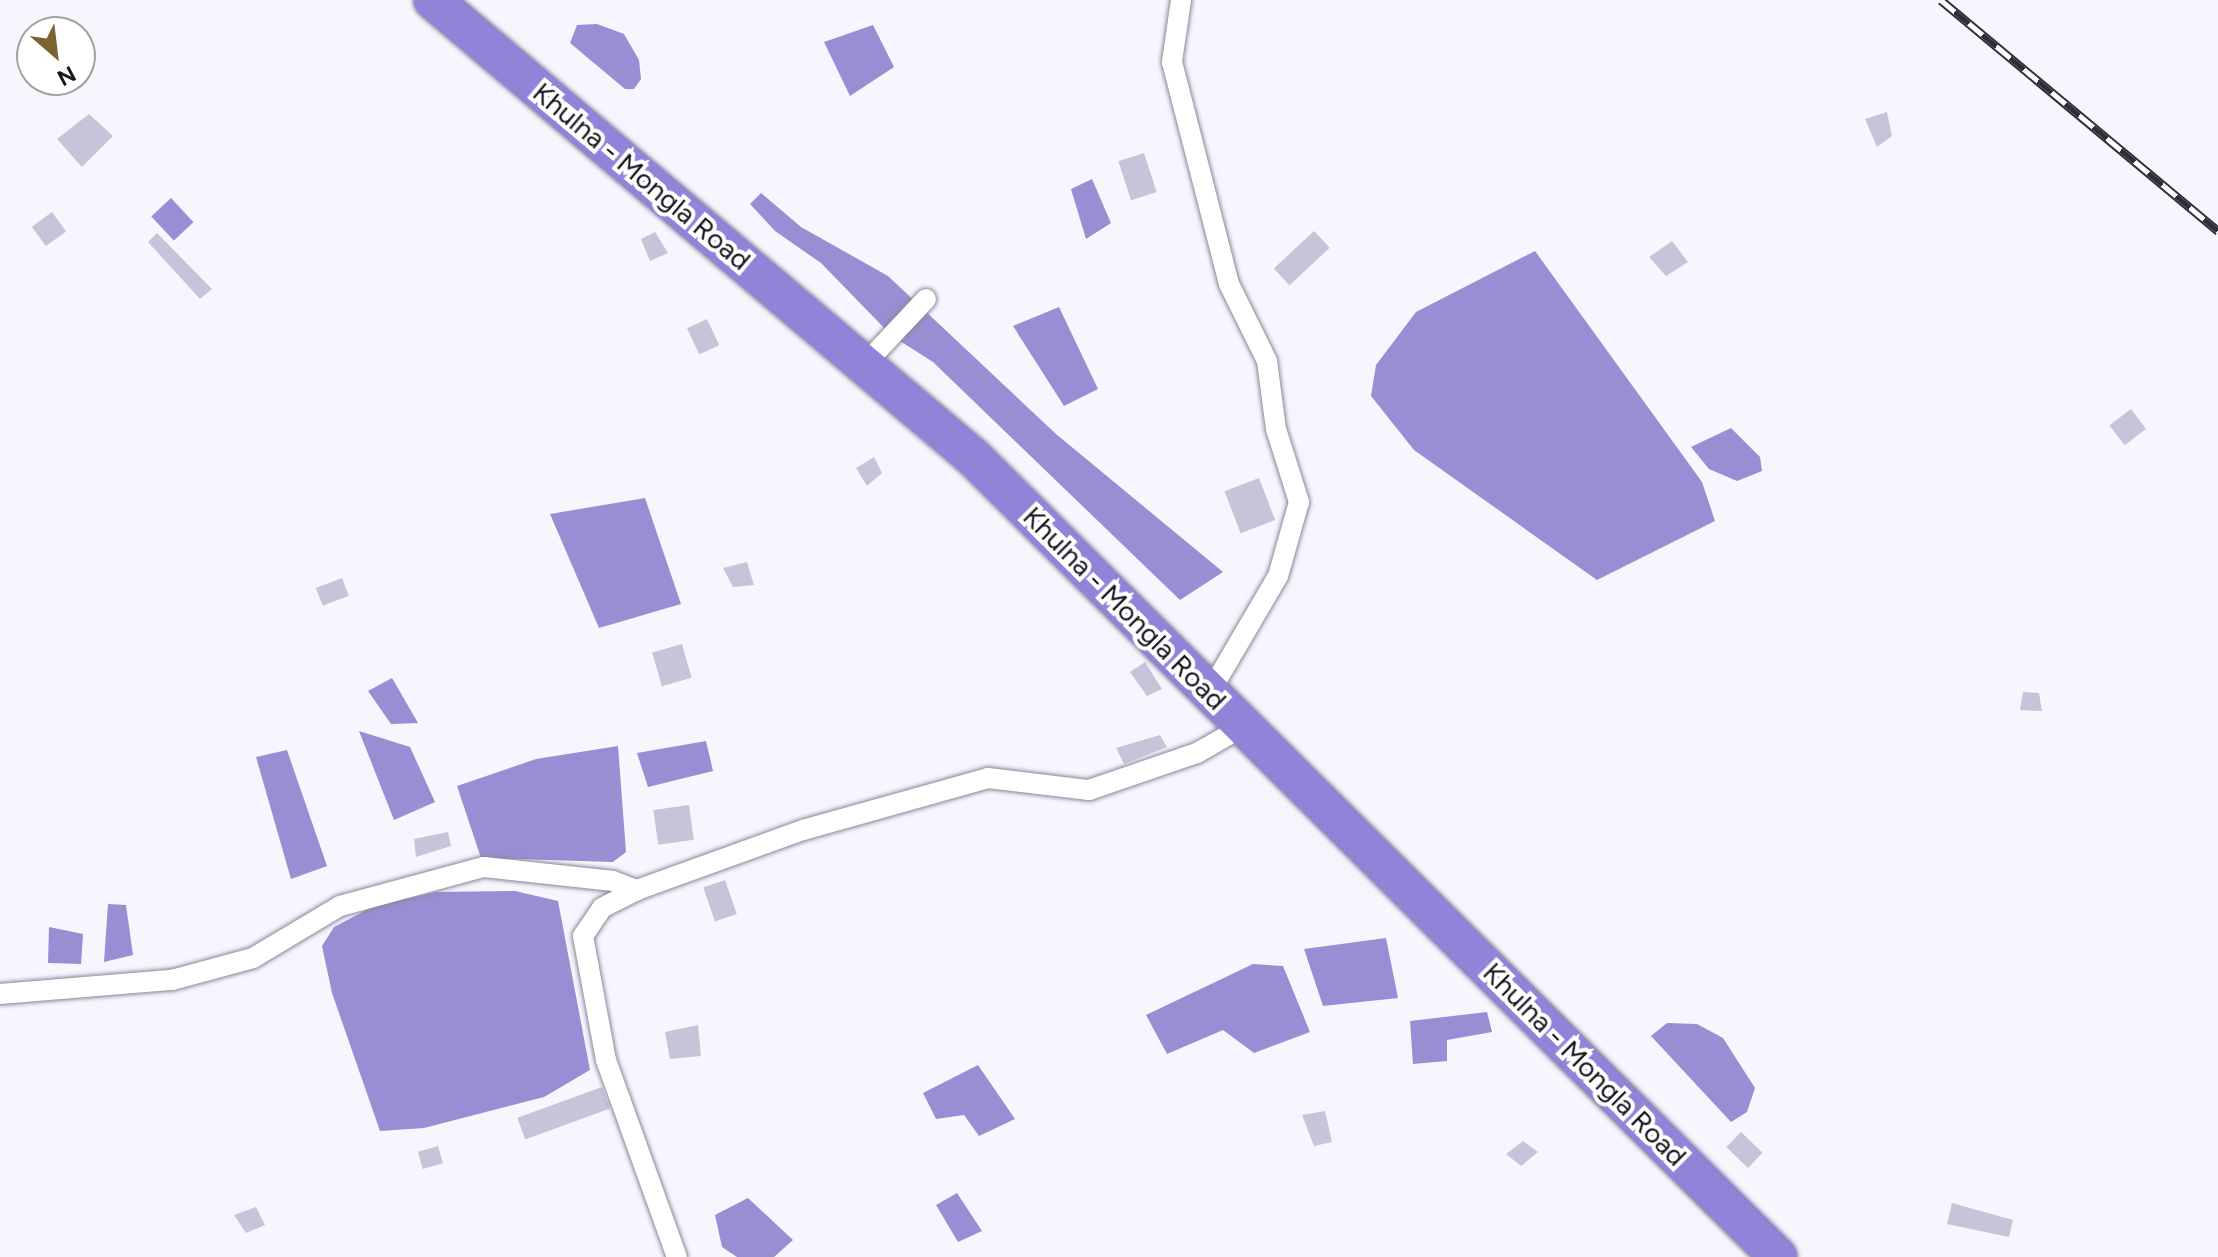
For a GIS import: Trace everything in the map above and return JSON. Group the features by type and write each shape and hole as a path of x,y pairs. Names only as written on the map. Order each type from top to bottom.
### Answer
{"highway":[{"name":"Khulna - Mongla Road","path":"433,0 974,458 1778,1257"}],"street":[{"path":"1181,0 1172,62 1229,284 1267,361 1276,429 1299,502 1278,576 1210,692"},
{"path":"865,364 926,299"},
{"path":"677,1257 606,1060 583,936 602,908 637,890 803,830 988,778 1089,790 1197,753 1244,726"},
{"path":"0,994 172,980 253,958 340,906 484,867 613,881 637,890"}],"shaded area":[{"path":"597,24 624,34 639,60 641,79 634,89 625,89 570,43 577,25"},
{"path":"873,25 894,67 850,96 824,42"},
{"path":"1092,179 1111,223 1086,239 1071,189"},
{"path":"761,193 801,227 888,276 1056,434 1223,572 1180,600 933,362 892,336 821,263 775,231 750,204"},
{"path":"171,198 194,222 174,241 151,216"},
{"path":"1535,251 1702,482 1715,521 1597,580 1414,450 1371,396 1376,365 1416,312"},
{"path":"1059,307 1098,389 1064,406 1013,326"},
{"path":"1731,428 1760,457 1762,471 1737,481 1709,469 1691,447"},
{"path":"645,498 681,604 599,628 550,514"},
{"path":"392,678 418,723 391,724 368,691"},
{"path":"359,731 410,747 435,802 394,820"},
{"path":"706,741 713,771 648,787 637,753"},
{"path":"618,746 626,852 613,862 481,858 457,786 536,759"},
{"path":"287,750 327,866 291,879 256,757"},
{"path":"515,891 558,901 590,1070 544,1097 424,1128 380,1131 332,993 322,946 334,927 374,906 436,892"},
{"path":"108,904 126,905 133,955 104,962"},
{"path":"49,927 83,934 81,964 48,963"},
{"path":"1386,938 1398,998 1323,1006 1304,949"},
{"path":"1253,964 1283,966 1310,1032 1254,1053 1223,1030 1167,1054 1146,1015"},
{"path":"1487,1012 1492,1032 1447,1040 1447,1061 1413,1064 1410,1021"},
{"path":"1667,1023 1697,1024 1723,1038 1755,1088 1747,1112 1731,1122 1651,1036"},
{"path":"978,1065 1015,1119 979,1136 964,1115 936,1119 923,1093"},
{"path":"957,1193 982,1231 958,1242 936,1205"},
{"path":"748,1198 793,1240 774,1257 737,1257 722,1247 715,1215"}],"building":[{"path":"1887,112 1892,136 1877,147 1865,119"},
{"path":"89,114 113,136 82,167 57,139"},
{"path":"1144,153 1157,192 1131,200 1118,161"},
{"path":"52,212 66,231 46,246 32,227"},
{"path":"1314,231 1330,248 1289,285 1274,269"},
{"path":"655,232 668,253 650,261 641,239"},
{"path":"157,233 212,289 200,299 148,242"},
{"path":"1672,241 1688,262 1666,276 1649,257"},
{"path":"707,319 719,345 699,355 687,328"},
{"path":"2131,409 2146,429 2124,445 2109,425"},
{"path":"874,457 882,473 867,486 856,468"},
{"path":"1259,478 1275,520 1241,533 1224,491"},
{"path":"747,562 754,585 733,587 723,568"},
{"path":"342,578 349,596 323,606 316,588"},
{"path":"682,644 692,678 662,686 652,653"},
{"path":"1145,662 1162,689 1147,696 1130,672"},
{"path":"2023,692 2039,693 2042,711 2020,710"},
{"path":"1160,735 1167,747 1124,764 1116,748"},
{"path":"689,805 694,840 658,845 653,810"},
{"path":"448,832 451,846 416,857 414,839"},
{"path":"725,880 737,914 715,922 703,887"},
{"path":"698,1025 701,1056 670,1059 665,1032"},
{"path":"602,1087 610,1109 525,1139 517,1118"},
{"path":"1325,1111 1332,1142 1314,1146 1302,1115"},
{"path":"1741,1132 1763,1153 1748,1168 1726,1147"},
{"path":"1523,1141 1538,1152 1521,1166 1506,1154"},
{"path":"438,1146 443,1163 423,1169 418,1152"},
{"path":"1952,1203 2013,1220 2009,1237 1947,1224"},
{"path":"256,1207 265,1225 246,1233 234,1215"}],"railway":[{"path":"1941,0 2218,231"}]}
